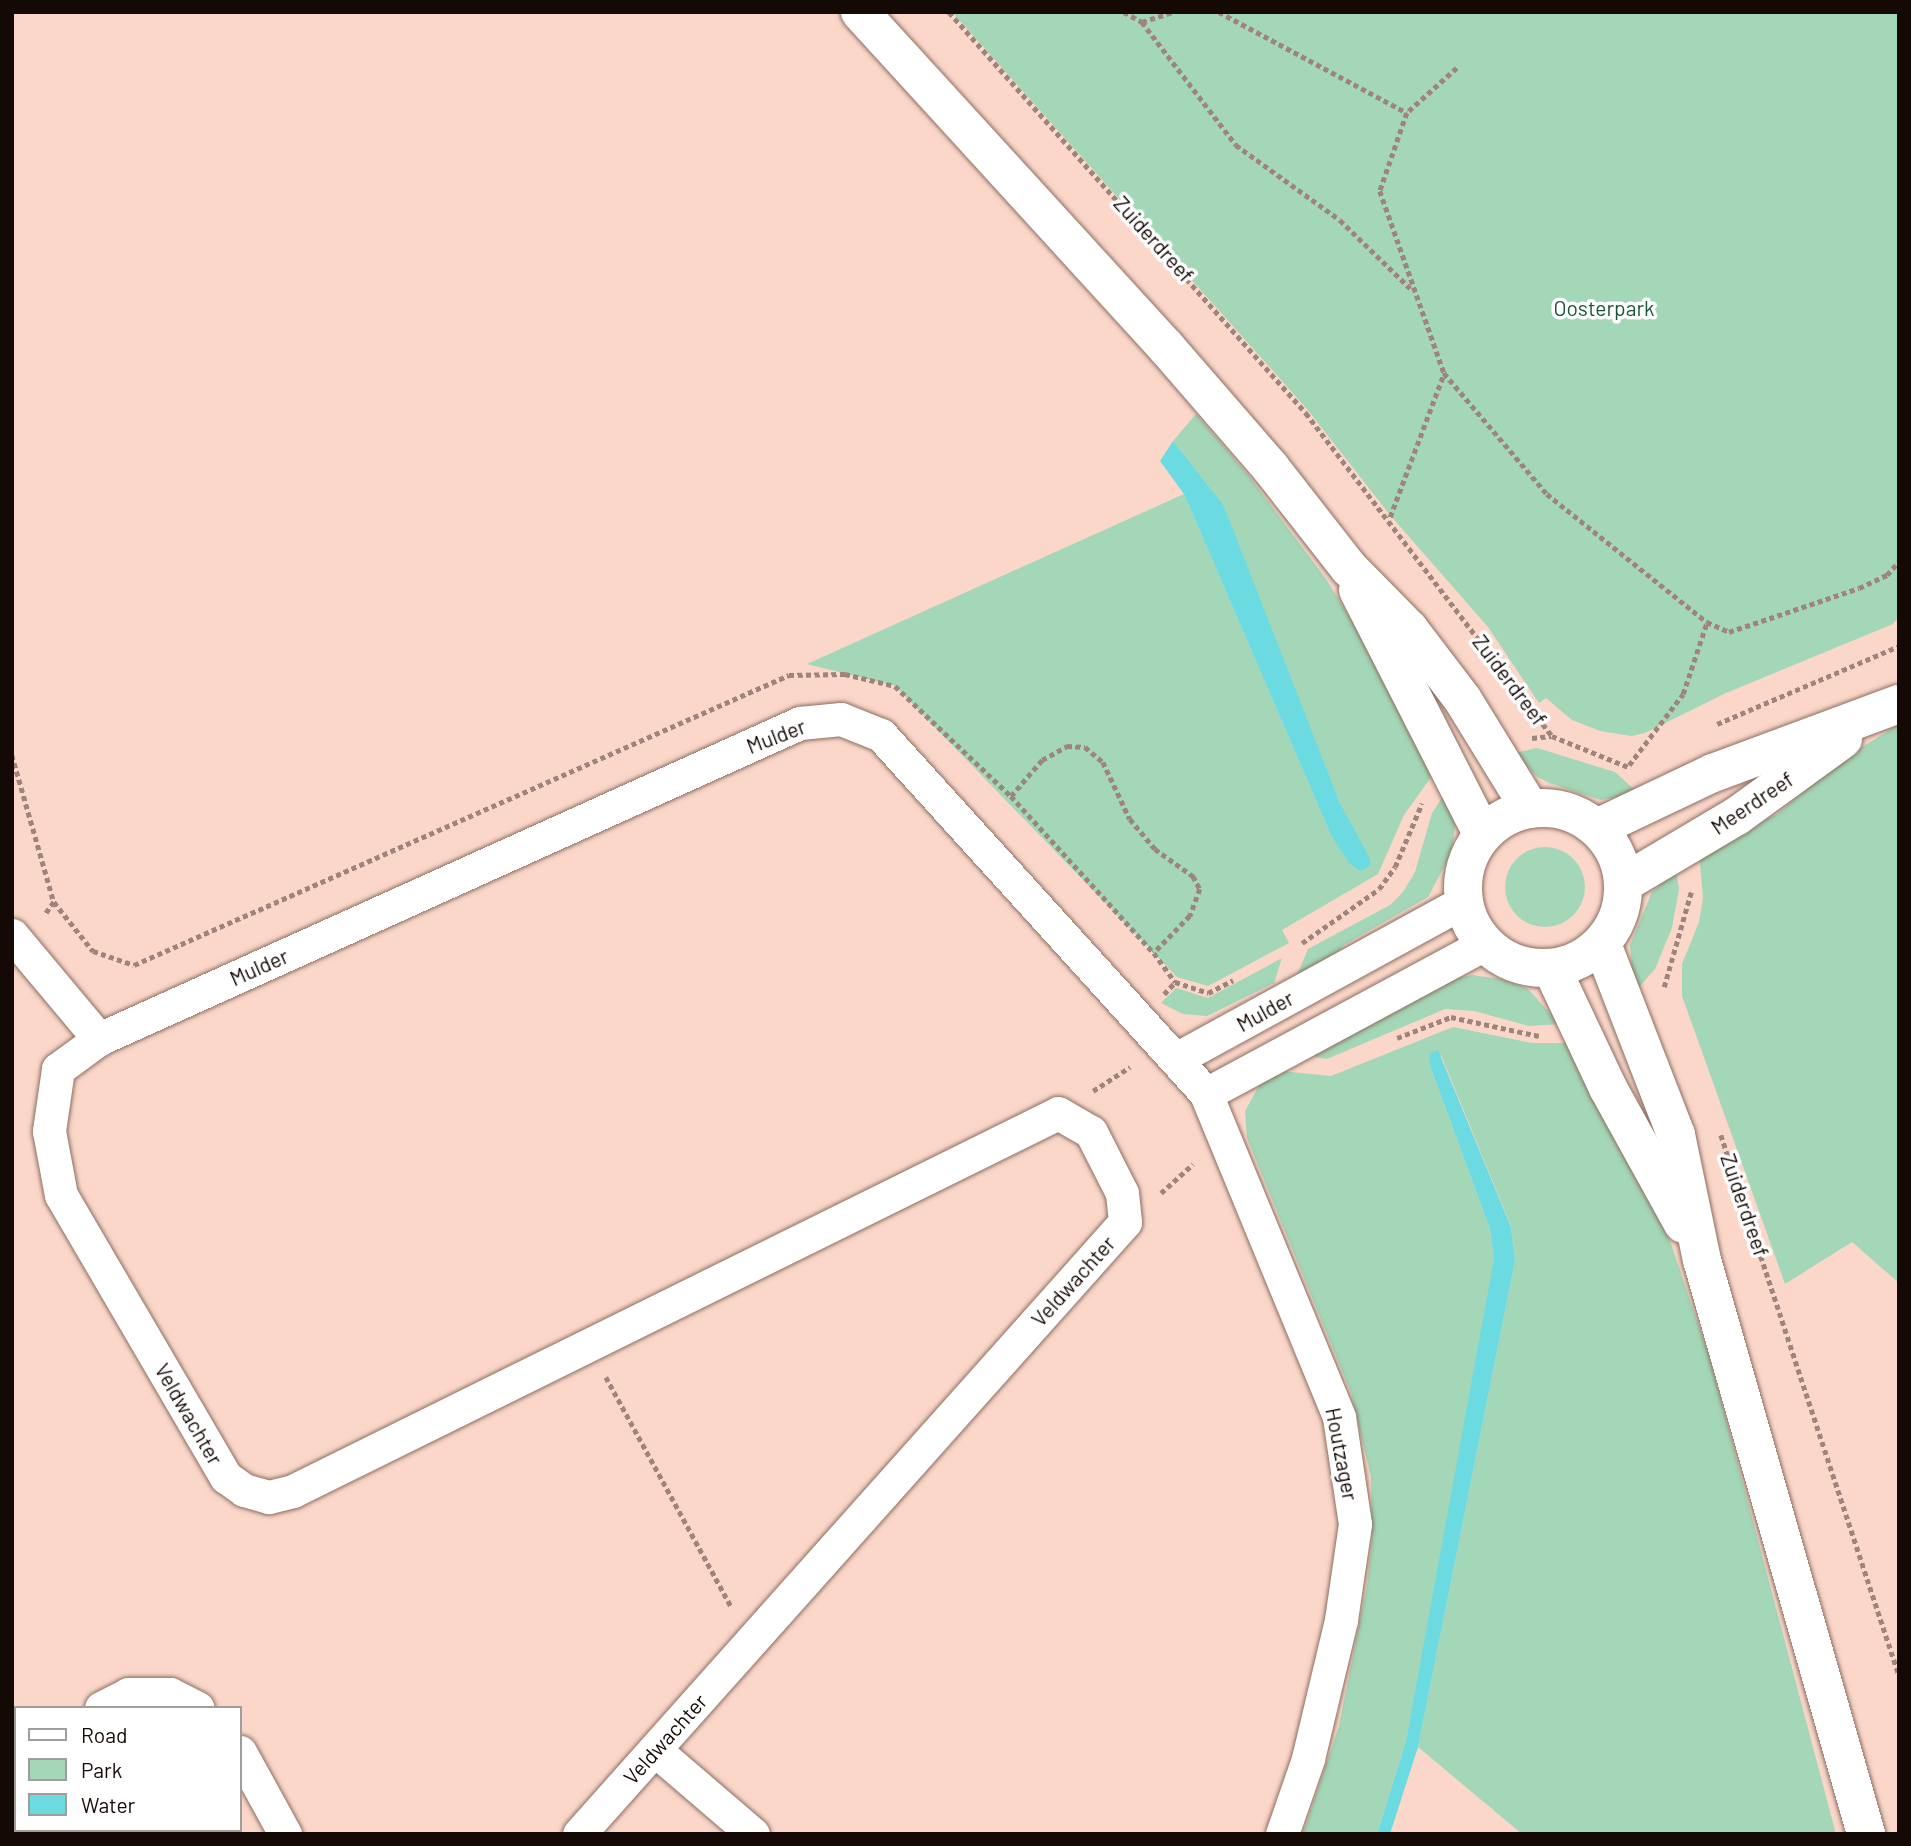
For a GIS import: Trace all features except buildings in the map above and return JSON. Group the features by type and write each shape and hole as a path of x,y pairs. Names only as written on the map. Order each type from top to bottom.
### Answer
{"street":[{"path":"860,12 1166,347 1270,467 1349,569 1409,629 1463,700 1530,809"},
{"path":"1349,569 1386,650 1483,835"},
{"name":"Meerdreef","path":"1597,828 1713,773 1887,710"},
{"name":"Meerdreef","path":"1624,883 1737,816 1887,710"},
{"name":"Mulder","path":"99,1039 800,723 841,719 881,735 1169,1052 1463,902"},
{"path":"1530,809 1577,815 1597,828 1620,863 1624,883 1619,916 1602,944 1570,965 1552,969 1528,968 1485,944 1471,924 1463,902 1470,856 1483,835 1496,823 1530,809"},
{"path":"17,941 99,1039"},
{"path":"1206,1094 1485,944"},
{"path":"1602,944 1676,1135 1702,1260 1866,1834"},
{"path":"1552,969 1608,1088 1702,1260"},
{"name":"Veldwachter","path":"99,1039 58,1069 49,1131 61,1195 226,1477 244,1490 269,1497 293,1491 1058,1113 1091,1132 1122,1193 1125,1222 579,1834"},
{"name":"Houtzager","path":"1169,1052 1206,1094 1225,1132 1339,1417 1355,1524 1341,1620 1308,1759 1282,1834"},
{"path":"105,1706 128,1695 170,1694 194,1706"},
{"path":"655,1750 753,1834"},
{"path":"242,1756 285,1834"}],"path":[{"name":"Zuiderdreef","path":"949,12 1297,402 1390,517 1552,736 1629,766 1659,799"},
{"path":"1124,12 1142,22 1237,145 1340,220 1413,291"},
{"path":"1142,22 1172,12"},
{"path":"1219,12 1407,113"},
{"path":"1457,68 1407,113 1380,191 1444,373 1547,494 1707,622 1729,632 1858,588 1887,575 1899,561"},
{"path":"1390,517 1444,373"},
{"path":"1629,766 1683,694 1707,622"},
{"path":"1703,730 1899,646"},
{"path":"1011,796 1042,760 1067,746 1085,747 1103,762 1138,829 1193,876 1199,889 1190,916 1154,953"},
{"path":"12,755 54,902 17,941"},
{"path":"1629,766 1642,759"},
{"path":"1667,995 1663,984 1691,900 1684,848"},
{"path":"1296,947 1357,906 1391,874"},
{"path":"1139,1020 1175,982 1208,993 1241,976"},
{"path":"1058,1113 1169,1052"},
{"name":"Zuiderdreef","path":"1720,1131 1899,1675"},
{"path":"1125,1222 1225,1132"},
{"path":"589,1346 751,1644"}],"green space":[{"name":"Oosterpark","path":"952,12 1899,12 1899,617 1893,624 1726,693 1645,733 1631,736 1600,731 1572,720 1546,698 1539,703 1488,627 1390,515 1307,409"},
{"path":"1196,414 1249,476 1326,579 1378,663 1434,773 1404,815 1378,874 1282,930 1289,943 1208,986 1177,977 895,686 807,664 1184,494 1331,835 1371,864 1339,801 1273,641 1223,504 1173,441"},
{"path":"1899,724 1899,1283 1852,1242 1785,1284 1682,996 1682,964 1699,922 1703,898 1699,853 1777,814 1837,763"},
{"path":"1537,748 1615,772 1638,793 1601,800 1549,783 1536,776 1516,753"},
{"path":"1445,793 1455,825 1452,852 1428,897 1344,945 1332,959 1297,975 1308,949 1390,905 1403,892 1415,872 1432,813"},
{"path":"1537,847 1553,847 1574,858 1585,879 1585,895 1574,916 1553,927 1537,927 1523,921 1511,909 1505,895 1505,879 1511,865 1523,853"},
{"path":"1676,871 1679,889 1672,928 1655,969 1634,993 1630,945 1652,892"},
{"path":"1282,958 1274,983 1207,1016 1183,1014 1161,1003 1176,988 1208,998"},
{"path":"1472,975 1501,979 1528,989 1560,1024 1529,1026 1474,1011 1445,1009 1327,1059 1315,1057 1316,1052 1377,1019 1458,978"},
{"path":"1453,1027 1532,1043 1571,1043 1665,1226 1710,1359 1836,1834 1522,1834 1418,1747 1515,1261 1511,1226 1441,1055 1429,1063 1490,1229 1494,1259 1491,1293 1406,1741 1377,1834 1303,1834 1339,1726 1367,1585 1372,1539 1371,1477 1351,1393 1247,1138 1245,1111 1260,1084 1281,1071 1331,1076"}],"water":[{"path":"1173,441 1223,504 1339,801 1369,857 1371,865 1361,871 1350,864 1331,835 1184,494 1160,461"},
{"path":"1438,1050 1511,1227 1515,1261 1418,1747 1390,1834 1377,1834 1406,1741 1494,1259 1490,1229 1429,1063 1430,1053"}]}
